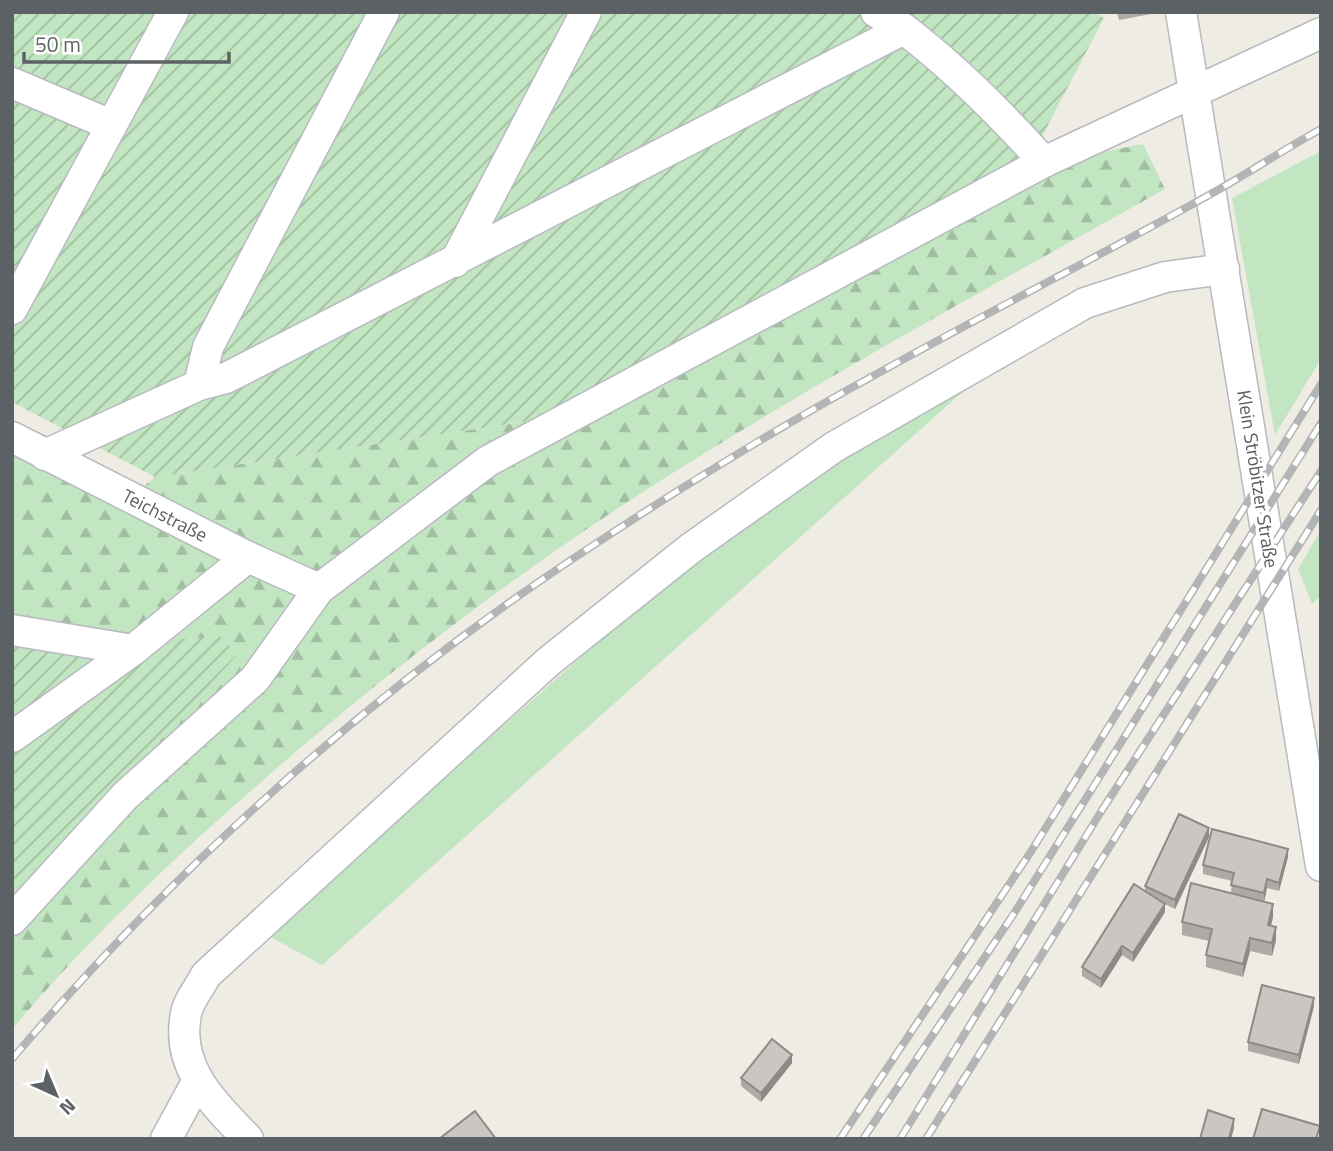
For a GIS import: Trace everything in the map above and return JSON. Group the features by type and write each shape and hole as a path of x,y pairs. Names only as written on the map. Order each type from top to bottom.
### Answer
{"street":[{"path":"12,309 173,12"},
{"path":"199,385 208,347 384,12"},
{"path":"455,262 586,12"},
{"path":"876,12 934,52 1007,121 1044,162"},
{"name":"Klein Ströbitzer Straße","path":"1181,12 1321,866"},
{"path":"45,455 199,385 226,378 904,29"},
{"path":"12,920 125,796 255,679 320,589 488,461 1044,162 1321,33"},
{"path":"12,83 111,125"},
{"path":"248,1139 197,1082 184,1043 186,1011 206,975 548,663 691,548 834,447 1085,303 1165,277 1224,269"},
{"name":"Teichstraße","path":"12,437 248,557 320,589"},
{"path":"12,737 133,650 248,557"},
{"path":"12,630 133,650"},
{"path":"166,1139 197,1082"}],"green space":[{"path":"12,12 1094,12 1104,18 1026,167 542,419 155,477 12,402"},
{"path":"1143,144 1165,189 760,419 629,501 531,568 435,639 342,713 220,818 98,935 12,1029 12,901 146,640 12,620 12,443 123,503 155,477 542,419 1026,167"},
{"path":"1321,151 1321,359 1275,435 1232,198"},
{"path":"978,378 322,965 267,935 650,596 767,503"},
{"path":"1321,530 1321,595 1312,604 1298,569"},
{"path":"12,620 146,640 222,637 236,656 12,901"}],"building":[{"path":"1179,814 1209,828 1175,900 1145,886"},
{"path":"1212,829 1288,849 1279,883 1267,879 1264,893 1231,885 1234,873 1203,865"},
{"path":"1191,883 1273,904 1268,925 1276,927 1272,943 1250,938 1243,964 1206,955 1212,929 1182,922"},
{"path":"1134,884 1165,904 1133,953 1122,946 1101,979 1082,967"},
{"path":"1262,985 1314,998 1299,1055 1248,1042"},
{"path":"772,1039 792,1055 761,1093 741,1078"},
{"path":"1262,1109 1320,1126 1316,1139 1253,1139"},
{"path":"1208,1110 1234,1119 1229,1139 1200,1139"},
{"path":"475,1111 496,1139 439,1139"}],"railway":[{"path":"12,1059 138,921 273,791 417,671 492,615 643,513 795,420 1209,195 1321,129"},
{"path":"840,1139 1032,850 1321,384"},
{"path":"863,1139 1013,915 1321,423"},
{"path":"900,1139 1102,810 1321,471"},
{"path":"926,1139 1321,510"}]}
